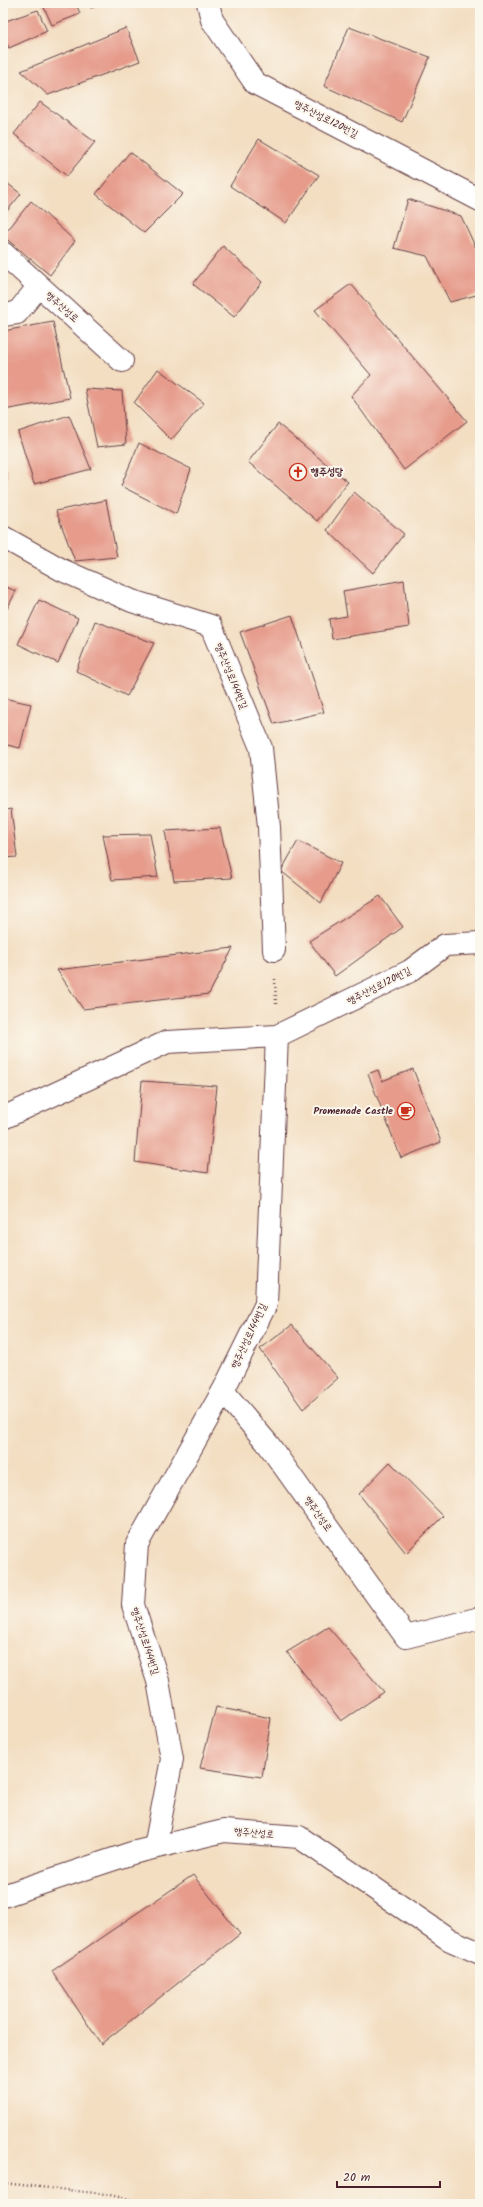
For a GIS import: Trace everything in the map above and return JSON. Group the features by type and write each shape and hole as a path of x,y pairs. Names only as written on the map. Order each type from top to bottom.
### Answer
{"street":[{"name":"행주산성로120번길","path":"208,3 212,20 255,83 480,200"},
{"name":"행주산성로","path":"3,253 122,361"},
{"path":"3,315 17,313 39,286"},
{"name":"행주산성로144번길","path":"3,537 62,570 132,601 211,626 260,748 269,827 274,950"},
{"name":"행주산성로120번길","path":"277,1036 410,971 446,945 480,943"},
{"path":"3,1118 167,1042 277,1036"},
{"name":"행주산성로144번길","path":"155,1847 172,1759 158,1681 133,1605 137,1544 223,1391 266,1304 277,1036"},
{"name":"행주산성로","path":"223,1391 268,1444 406,1637 480,1618"},
{"name":"행주산성로","path":"3,1896 132,1852 224,1831 299,1837 450,1940 480,1953"}],"path":[{"path":"274,950 277,1036"},
{"path":"3,2183 105,2194 153,2204"}],"building":[{"path":"42,3 76,3 80,14 52,25"},
{"path":"89,3 103,3 91,8"},
{"path":"38,10 47,31 9,48 3,35 3,22"},
{"path":"349,27 430,57 402,122 324,86"},
{"path":"126,28 140,61 48,95 21,71"},
{"path":"40,102 95,142 67,176 14,134"},
{"path":"259,139 319,175 286,223 230,186"},
{"path":"130,152 183,194 144,233 96,194"},
{"path":"3,180 21,194 3,216"},
{"path":"408,199 461,216 480,257 480,294 450,302 427,256 394,248"},
{"path":"31,201 75,241 50,275 3,236"},
{"path":"223,246 262,282 234,317 193,284"},
{"path":"351,284 467,421 404,470 351,396 371,375 315,310"},
{"path":"53,322 70,398 4,410 3,331"},
{"path":"158,369 204,403 171,440 134,403"},
{"path":"85,389 122,391 126,444 97,447"},
{"path":"69,415 91,469 34,484 18,432"},
{"name":"행주성당","path":"278,424 348,482 317,521 248,462"},
{"path":"139,443 191,469 176,514 121,486"},
{"path":"3,469 8,475 3,480"},
{"path":"354,492 404,534 373,573 327,530"},
{"path":"106,500 117,557 75,561 56,511"},
{"path":"404,580 409,627 332,639 329,619 347,616 343,591"},
{"path":"3,586 16,591 3,617"},
{"path":"39,600 78,618 58,663 18,644"},
{"path":"292,615 324,712 274,724 240,632"},
{"path":"95,621 154,643 127,696 76,671"},
{"path":"3,698 31,704 20,748 3,744"},
{"path":"11,809 17,857 3,858 3,811"},
{"path":"220,828 232,878 174,881 165,831"},
{"path":"150,834 158,877 112,880 103,835"},
{"path":"298,841 341,863 321,903 281,871"},
{"path":"380,896 403,927 335,976 309,941"},
{"path":"233,948 209,994 83,1009 57,970"},
{"name":"Promenade Castle","path":"413,1069 441,1142 401,1158 368,1074 378,1070 382,1081"},
{"path":"142,1081 217,1086 208,1173 135,1162"},
{"path":"292,1325 338,1378 303,1409 260,1349"},
{"path":"390,1462 443,1516 406,1553 359,1494"},
{"path":"328,1627 384,1692 341,1721 287,1652"},
{"path":"216,1707 271,1718 262,1777 200,1768"},
{"path":"193,1875 240,1934 101,2044 52,1971"}],"place":[{"name":"행주성당","path":"298,472"},
{"name":"Promenade Castle","path":"406,1111"}]}
